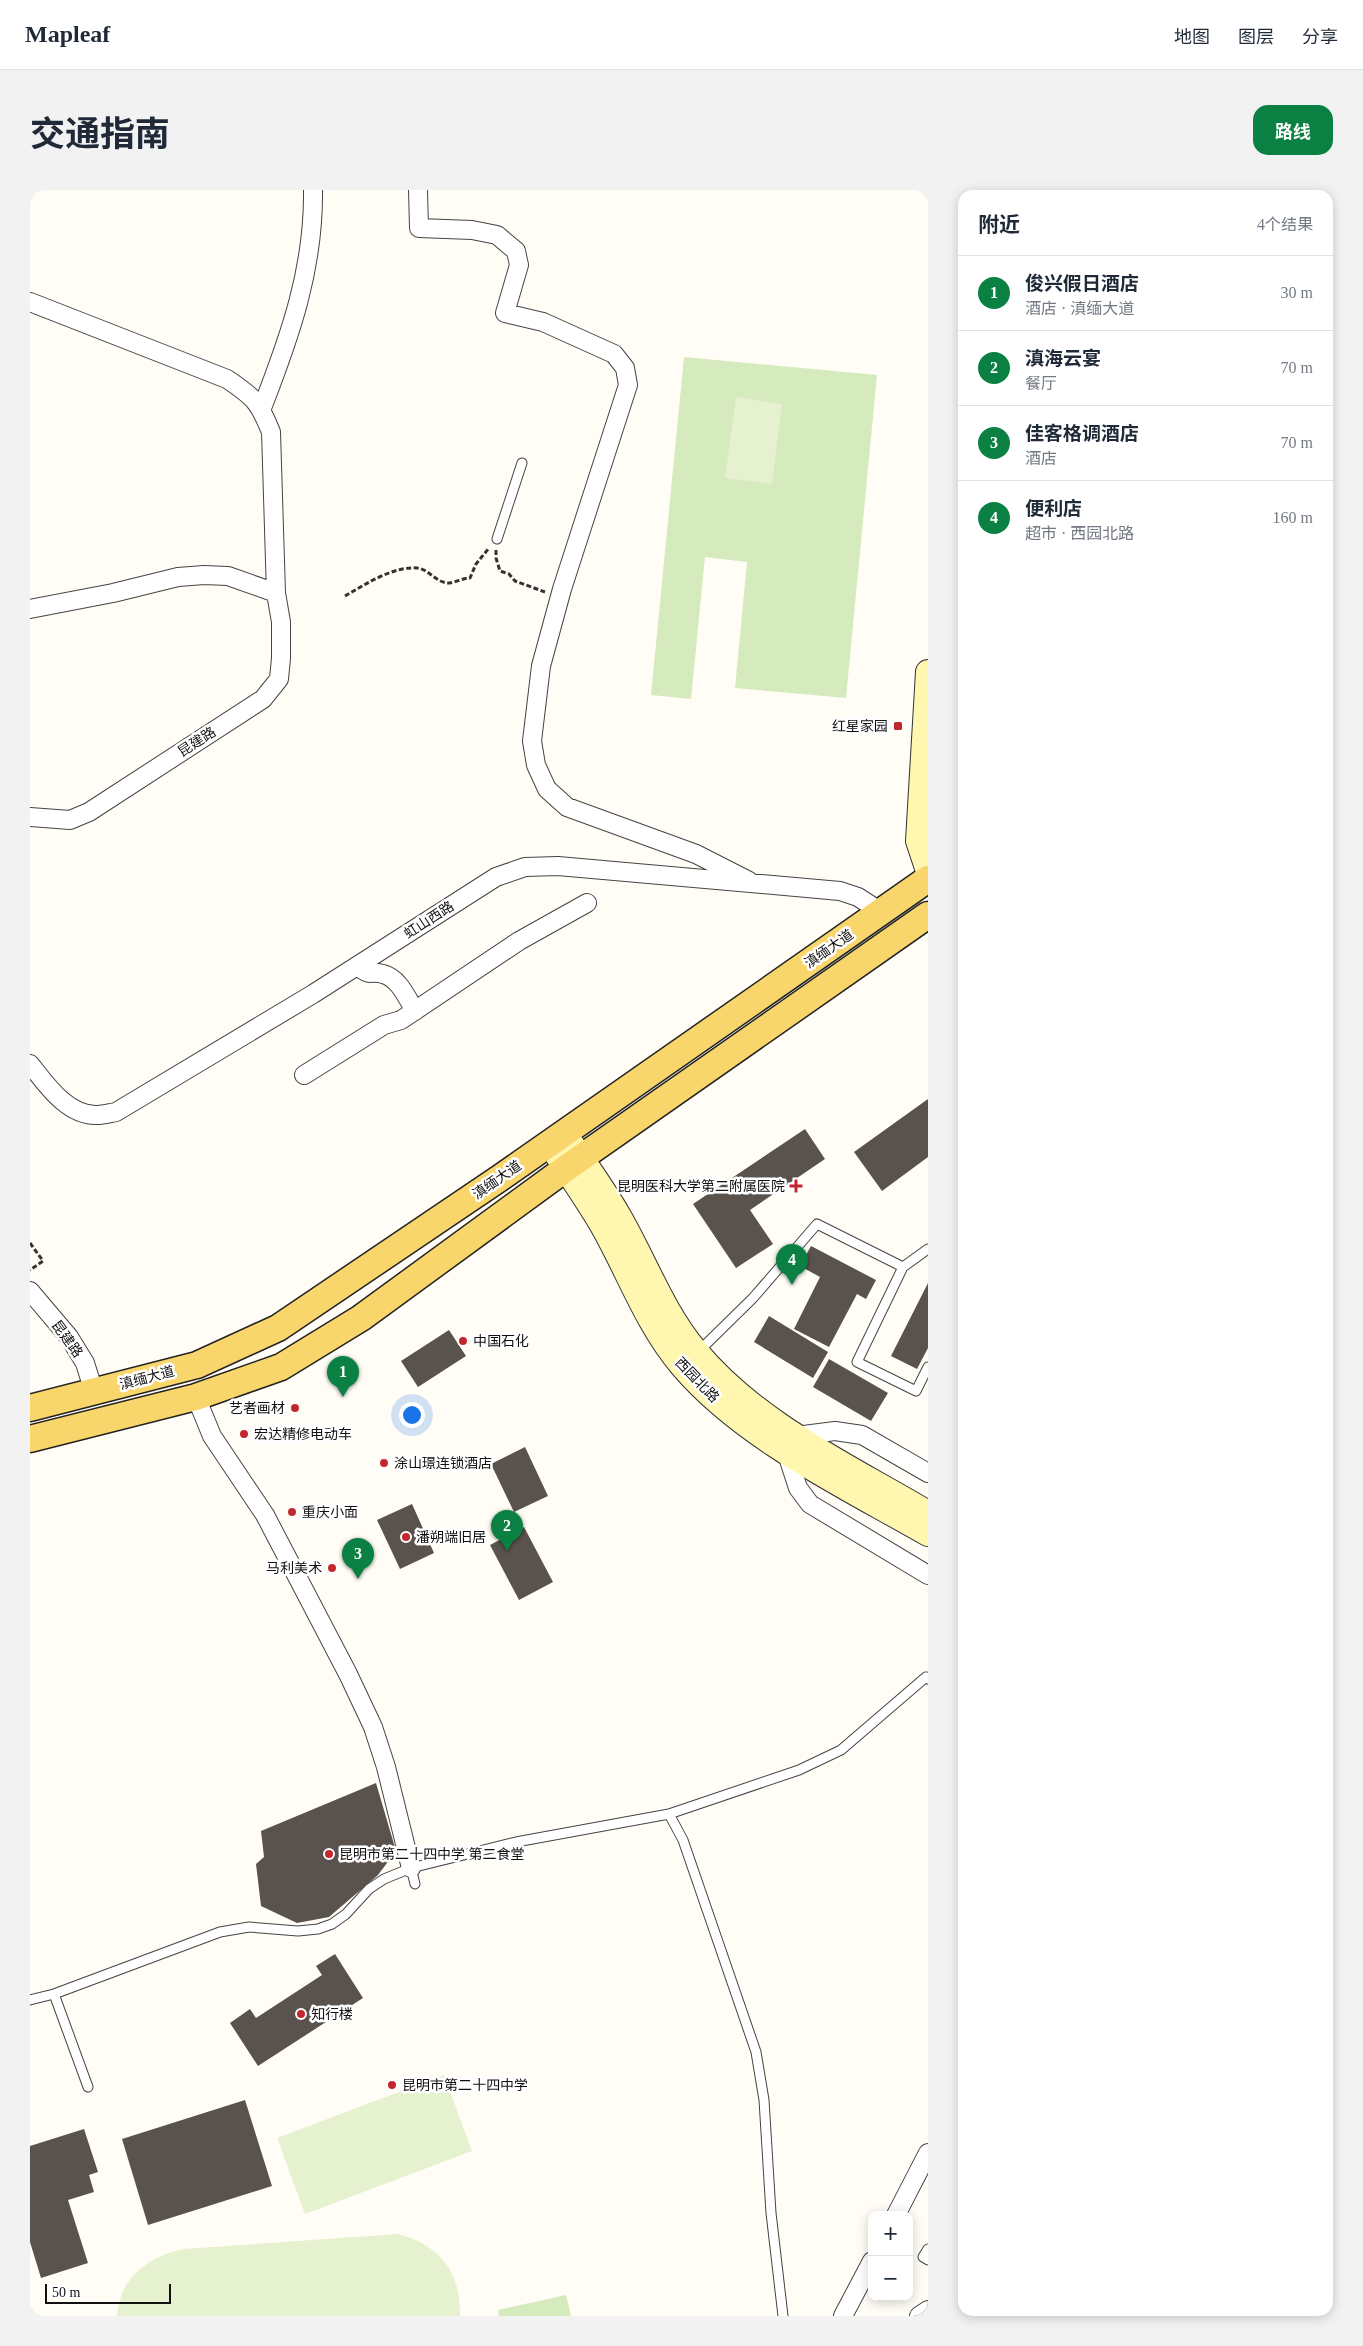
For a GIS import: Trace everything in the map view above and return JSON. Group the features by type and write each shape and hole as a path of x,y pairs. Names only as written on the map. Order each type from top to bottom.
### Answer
{"main road":[{"path":"928,672 918,841 928,871"},
{"name":"滇缅大道","path":"30,1408 196,1365 278,1328 342,1288 558,1139 928,878"},
{"name":"滇缅大道","path":"30,1439 196,1397 281,1367 361,1318 573,1163 928,916"},
{"name":"西园北路","path":"558,1139 573,1163 602,1227 664,1343 682,1366 726,1410 791,1443 852,1479 928,1534"},
{"name":"西园北路","path":"573,1163 618,1215 680,1331 697,1353 791,1443"},
{"name":"西园北路","path":"852,1479 928,1513"}],"street":[{"path":"30,302 227,380 250,394 262,408 287,344 304,285 313,215 313,190"},
{"path":"418,190 419,228 472,230 497,235 516,251 519,265 505,313 543,322 614,354 625,368 628,385 560,595 542,666 532,740 536,765 547,789 574,810 696,854 749,882"},
{"name":"昆建路","path":"30,817 70,820 89,812 263,699 279,679 281,622 276,594 271,432 262,408"},
{"path":"30,609 113,594 178,577 204,575 228,576 276,594"},
{"name":"虹山西路","path":"30,1064 54,1094 77,1110 96,1115 116,1112 357,966 496,877 525,867 568,867 840,891 858,897 881,912"},
{"path":"304,1075 384,1025 401,1020 519,940 588,903"},
{"path":"357,966 367,974 383,974 394,979 415,1011"},
{"name":"昆建路","path":"30,1291 69,1337 85,1363 94,1392"},
{"path":"196,1397 212,1436 265,1515 348,1674 373,1727 386,1767 413,1876"},
{"path":"928,1473 862,1435 835,1431 791,1443 798,1488 810,1504 928,1575"},
{"path":"898,2211 928,2153"},
{"path":"843,2316 868,2269"},
{"path":"919,2316 928,2310"}],"lane":[{"path":"497,539 522,463"},
{"path":"697,1353 753,1298 817,1224 903,1267"},
{"path":"928,1249 903,1267 857,1362 916,1391 928,1367"},
{"path":"30,2000 54,1994 220,1932 249,1927 298,1931 332,1924 346,1914 369,1889 384,1879 413,1876 516,1842 669,1814 798,1770 841,1750 926,1677 928,1679"},
{"path":"669,1814 682,1840 756,2052 764,2100 771,2213 783,2316"},
{"path":"54,1994 88,2087"},
{"path":"928,2249 923,2258 928,2260"}],"path":[{"path":"497,539 496,558 500,571 509,574 515,581 560,595"},
{"path":"345,596 381,576 415,568 424,569 436,579 449,583 460,578 470,578 476,564 497,539"},
{"path":"30,1243 43,1261 30,1270"}],"green space":[{"path":"684,357 877,375 846,698 735,688 747,562 705,557 691,699 651,695"},
{"path":"736,397 782,404 772,484 725,478"},
{"path":"444,2075 472,2151 305,2214 277,2138"},
{"path":"398,2234 426,2245 445,2263 457,2286 460,2316 117,2316 119,2302 130,2280 148,2263 171,2252 184,2249"},
{"path":"566,2295 571,2316 499,2316 498,2310"}],"building":[{"path":"928,1099 928,1157 882,1191 854,1152"},
{"path":"805,1129 825,1159 750,1210 773,1244 736,1268 693,1204"},
{"path":"811,1246 876,1280 866,1299 857,1294 829,1347 794,1329 820,1277 800,1266"},
{"path":"928,1283 928,1348 917,1369 891,1356"},
{"path":"769,1316 828,1352 813,1378 754,1342"},
{"path":"449,1330 466,1356 418,1387 401,1361"},
{"path":"829,1359 888,1393 871,1421 813,1387"},
{"name":"潘朔端旧居","path":"525,1447 548,1496 514,1512 491,1464"},
{"name":"潘朔端旧居","path":"412,1504 434,1553 400,1569 377,1520"},
{"path":"524,1527 553,1582 519,1600 490,1545"},
{"name":"昆明市第二十四中学 第二食堂","path":"376,1783 396,1851 378,1875 329,1917 297,1923 261,1906 256,1864 264,1857 261,1831"},
{"name":"知行楼","path":"335,1954 363,1998 258,2066 230,2023 250,2009 256,2018 322,1975 316,1966"},
{"path":"245,2100 272,2186 148,2225 122,2139"},
{"path":"84,2129 98,2172 89,2175 94,2192 68,2200 88,2263 41,2278 30,2242 30,2146"}],"place":[{"name":"红星家园","path":"898,726"},
{"name":"昆明医科大学第二附属医院","path":"796,1186"},
{"name":"便利店","path":"792,1285"},
{"name":"中国石化","path":"463,1341"},
{"name":"俊兴假日酒店","path":"343,1397"},
{"name":"艺者画材","path":"295,1408"},
{"name":"宏达精修电动车","path":"244,1434"},
{"name":"涂山璟连锁酒店","path":"384,1463"},
{"name":"重庆小面","path":"292,1512"},
{"name":"潘朔端旧居","path":"406,1537"},
{"name":"滇海云宴","path":"507,1551"},
{"name":"马利美术","path":"332,1568"},
{"name":"佳客格调酒店","path":"358,1579"},
{"name":"昆明市第二十四中学 第二食堂","path":"329,1854"},
{"name":"知行楼","path":"301,2014"},
{"name":"昆明市第二十四中学","path":"392,2085"}]}
